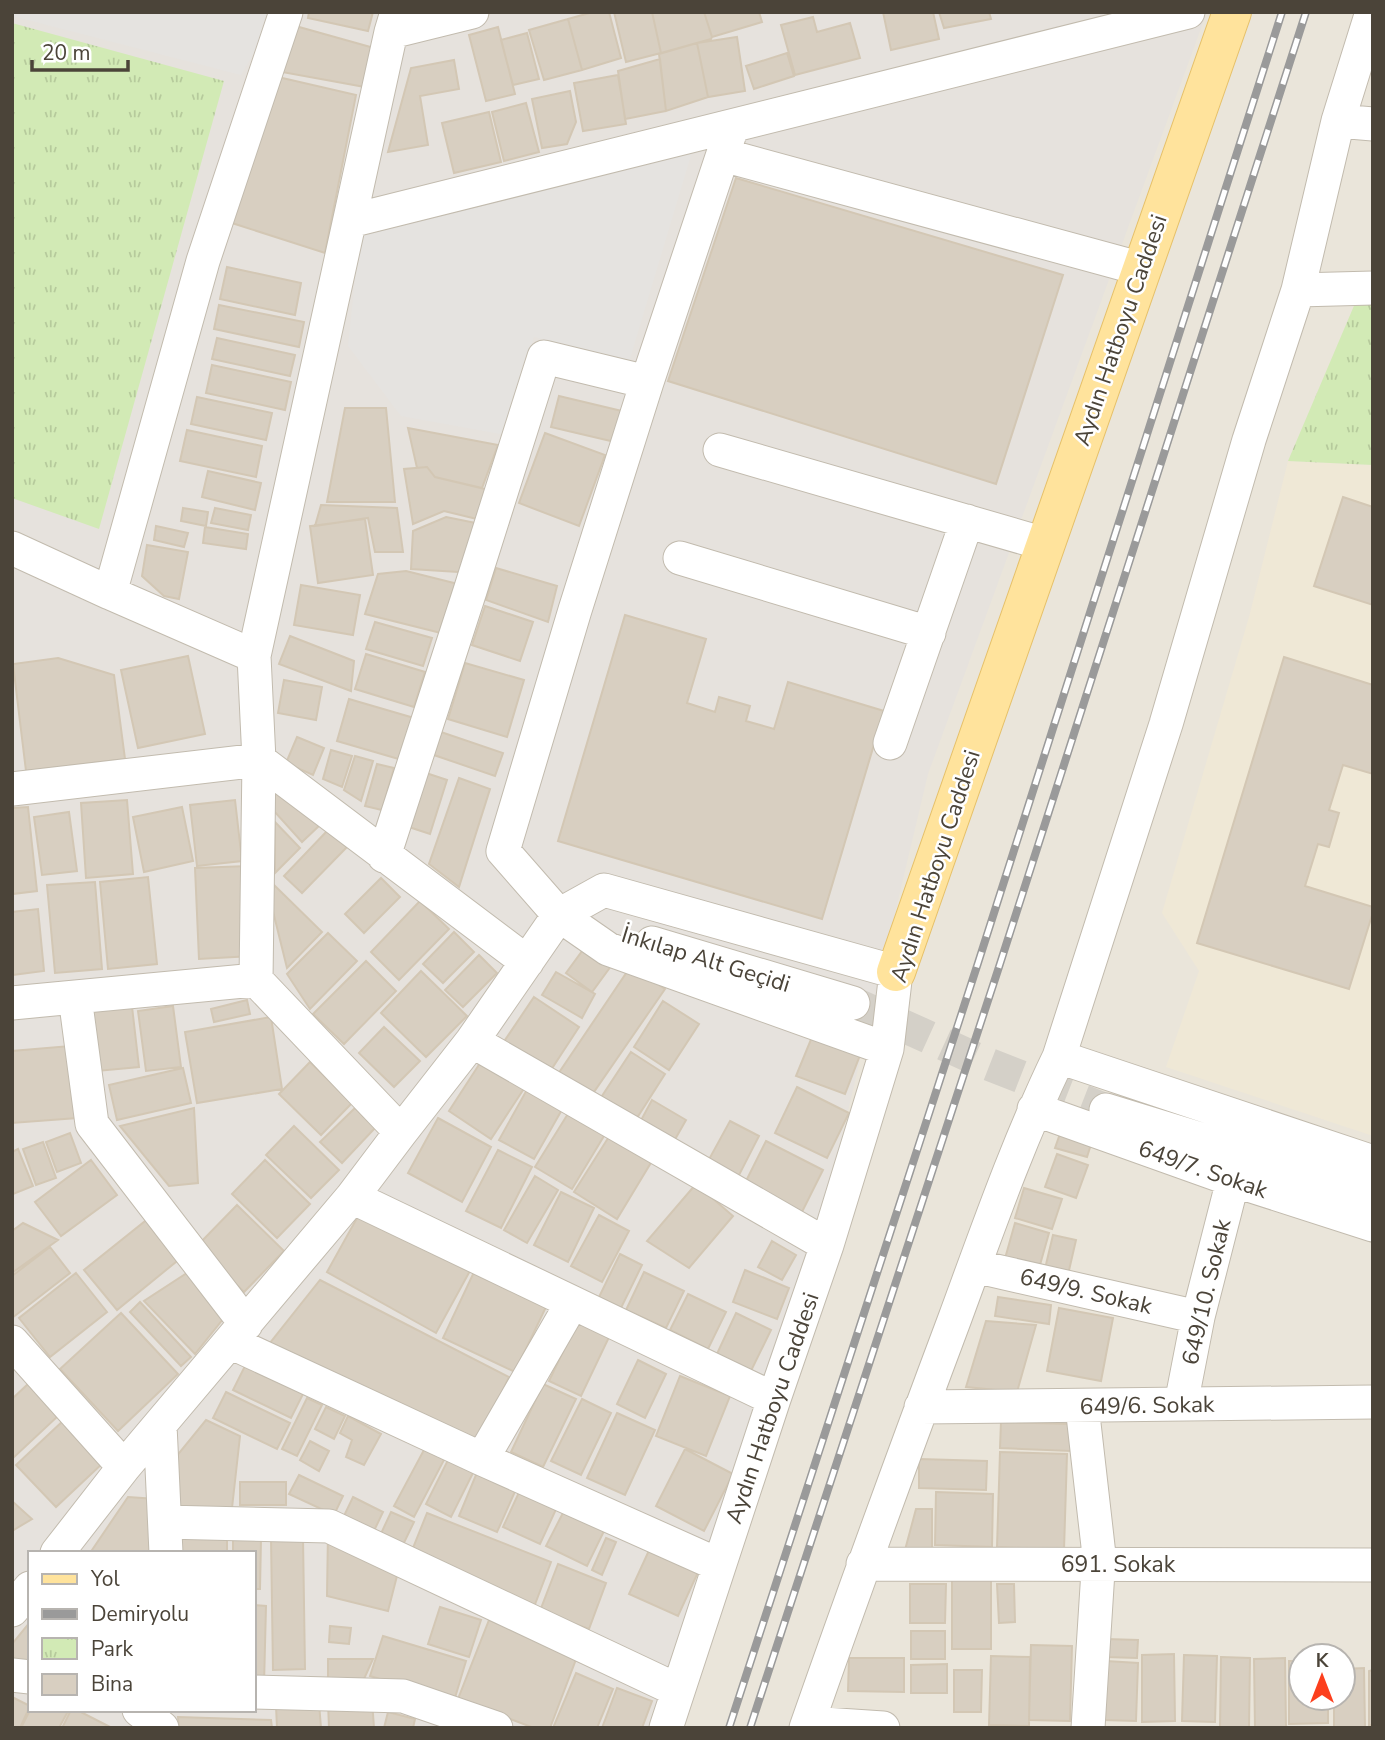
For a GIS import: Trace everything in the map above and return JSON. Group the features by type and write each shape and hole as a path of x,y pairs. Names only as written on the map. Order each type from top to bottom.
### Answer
{"main road":[{"name":"Aydın Hatboyu Caddesi","path":"896,972 1232,12"}],"street":[{"path":"110,593 203,261 286,12"},
{"path":"401,1132 256,980 259,760 254,656 394,22 472,12"},
{"path":"350,221 727,141 1188,12"},
{"path":"883,1728 807,1726 863,1564 974,1266 1034,1109 1059,1057 1166,724 1249,440 1298,290 1338,121 1372,12"},
{"path":"1338,121 1373,124"},
{"path":"727,141 1142,269"},
{"path":"727,141 647,382 503,851 559,915 608,949 887,1049"},
{"path":"1298,290 1373,288"},
{"path":"384,856 544,357 647,382"},
{"path":"720,450 1045,544"},
{"path":"890,743 967,522"},
{"path":"12,548 254,656"},
{"path":"680,558 929,633"},
{"path":"12,789 259,760 527,962"},
{"path":"59,1551 124,1468 352,1197 472,1041 559,915 604,890 896,972"},
{"name":"İnkılap Alt Geçidi","path":"559,915 853,1003"},
{"name":"Aydın Hatboyu Caddesi","path":"666,1728 827,1245 887,1049 896,972"},
{"path":"12,1003 256,980"},
{"path":"75,997 92,1124 238,1333 482,1459 719,1565"},
{"path":"472,1041 827,1245"},
{"path":"1059,1057 1373,1162"},
{"name":"649/7. Sokak","path":"1034,1109 1233,1180 1373,1225"},
{"path":"1106,1110 1373,1192"},
{"name":"649/10. Sokak","path":"1181,1404 1198,1317 1233,1180"},
{"path":"352,1197 774,1399"},
{"name":"649/9. Sokak","path":"974,1266 1198,1317"},
{"path":"482,1459 572,1303"},
{"path":"12,1342 124,1468"},
{"name":"649/6. Sokak","path":"921,1407 1373,1402"},
{"path":"1082,1406 1099,1555 1088,1728"},
{"path":"160,1425 166,1538 329,1526 677,1690"},
{"name":"691. Sokak","path":"863,1564 1373,1565"},
{"path":"12,1610 28,1590"},
{"path":"256,1692 403,1696 496,1728"},
{"path":"141,1712 162,1728"}],"shaded area":[{"path":"12,12 1373,12 1373,1728 12,1728"},
{"path":"12,12 1207,12 928,774 824,1212 648,1728 12,1728"},
{"path":"12,12 278,12 241,75 12,16"},
{"path":"692,152 629,362 534,337 506,435 401,416 348,346 360,232"},
{"path":"1288,461 1373,465 1373,1136 1166,1067 1199,971 1162,913 1249,617"}],"green space":[{"path":"12,23 224,81 99,529 12,498"},
{"path":"1356,301 1373,301 1373,465 1288,461"}],"building":[{"path":"309,12 373,12 368,31 308,18"},
{"path":"593,12 609,12 621,58 582,70 568,19"},
{"path":"614,12 652,12 661,53 626,62"},
{"path":"652,12 704,12 712,37 661,53"},
{"path":"704,12 759,12 762,22 712,37"},
{"path":"883,12 933,12 939,39 891,50"},
{"path":"939,12 989,12 991,19 944,28"},
{"path":"813,17 817,32 850,23 860,58 795,75 781,25"},
{"path":"568,19 582,70 544,80 529,30"},
{"path":"292,25 374,48 365,87 282,72"},
{"path":"498,27 515,94 486,101 469,35"},
{"path":"527,33 539,79 513,85 501,40"},
{"path":"737,37 745,91 708,97 697,43"},
{"path":"697,43 708,97 666,111 659,54"},
{"path":"787,53 794,76 754,89 746,66"},
{"path":"660,59 666,111 625,119 618,71"},
{"path":"454,60 459,89 420,96 428,145 388,152 411,68"},
{"path":"618,75 626,124 583,131 574,83"},
{"path":"278,77 356,95 325,253 232,223"},
{"path":"570,91 576,122 567,144 542,148 532,99"},
{"path":"526,103 539,152 504,161 492,112"},
{"path":"489,112 501,162 454,173 442,123"},
{"path":"736,178 1063,275 996,484 668,381"},
{"path":"227,267 301,283 295,315 220,299"},
{"path":"219,305 304,322 299,347 214,329"},
{"path":"217,338 295,355 290,376 212,359"},
{"path":"212,365 291,382 285,410 206,393"},
{"path":"559,396 622,411 615,442 551,427"},
{"path":"197,397 272,413 266,440 191,424"},
{"path":"345,408 386,408 395,502 327,502"},
{"path":"408,428 498,445 482,488 435,477 427,467 417,468"},
{"path":"187,430 262,446 256,477 180,461"},
{"path":"545,433 605,455 579,526 519,503"},
{"path":"427,467 435,477 489,490 477,519 444,511 413,524 404,469"},
{"path":"208,471 261,483 255,510 202,497"},
{"path":"1343,497 1373,507 1373,605 1314,586"},
{"path":"321,505 397,508 403,552 375,552 368,518 315,526"},
{"path":"183,508 208,512 206,526 181,521"},
{"path":"215,508 251,515 248,530 211,523"},
{"path":"446,517 476,523 474,573 411,569 413,531"},
{"path":"365,519 373,575 318,583 310,526"},
{"path":"156,526 188,533 184,547 154,540"},
{"path":"205,527 248,534 246,549 203,543"},
{"path":"147,545 188,552 179,599 164,596 142,576"},
{"path":"496,568 557,586 548,622 486,600"},
{"path":"406,571 458,584 445,634 365,614 378,574"},
{"path":"301,585 360,595 353,635 294,625"},
{"path":"485,606 533,622 520,661 472,645"},
{"path":"625,615 706,639 687,703 715,712 719,697 750,706 746,721 774,729 788,682 884,711 822,919 558,841"},
{"path":"375,622 432,638 423,666 366,649"},
{"path":"290,636 354,661 351,691 279,664"},
{"path":"366,654 425,672 414,707 355,689"},
{"path":"188,656 205,734 138,748 121,670"},
{"path":"1284,657 1373,685 1373,774 1343,765 1329,810 1339,813 1329,847 1318,844 1305,886 1373,907 1349,989 1197,943"},
{"path":"58,658 114,675 125,759 26,771 13,664"},
{"path":"465,663 524,680 507,737 448,719"},
{"path":"284,680 322,687 316,720 278,713"},
{"path":"349,699 414,718 402,760 337,741"},
{"path":"438,731 503,753 495,776 431,754"},
{"path":"297,737 324,748 313,775 286,763"},
{"path":"331,750 352,756 342,787 323,779"},
{"path":"355,756 373,761 361,801 344,790"},
{"path":"377,764 394,768 382,810 365,806"},
{"path":"426,773 447,780 430,834 409,827"},
{"path":"459,778 490,789 459,887 429,864"},
{"path":"274,790 322,823 302,842 273,810"},
{"path":"127,800 133,874 86,878 81,803"},
{"path":"235,800 242,861 197,866 190,805"},
{"path":"28,807 37,891 12,894 12,808"},
{"path":"182,807 193,861 144,872 133,817"},
{"path":"69,812 77,871 42,875 34,817"},
{"path":"275,822 300,848 275,873"},
{"path":"328,830 347,847 302,893 284,876"},
{"path":"248,866 252,956 199,959 195,868"},
{"path":"148,877 157,964 108,969 100,882"},
{"path":"381,878 400,897 364,933 345,914"},
{"path":"95,882 102,969 55,973 47,885"},
{"path":"272,883 322,932 287,968 268,891"},
{"path":"420,901 449,929 399,980 371,952"},
{"path":"38,909 44,971 12,975 12,912"},
{"path":"454,932 474,952 443,983 423,964"},
{"path":"328,933 357,961 310,1009 287,974"},
{"path":"588,943 614,962 592,992 566,973"},
{"path":"479,955 497,973 463,1007 445,990"},
{"path":"366,961 396,991 344,1044 313,1014"},
{"path":"631,966 665,989 587,1102 554,1080"},
{"path":"421,971 467,1016 426,1057 381,1013"},
{"path":"556,972 595,994 582,1018 542,995"},
{"path":"534,997 579,1027 547,1076 501,1046"},
{"path":"131,998 139,1067 97,1071 89,1003"},
{"path":"247,1000 250,1014 214,1022 211,1009"},
{"path":"663,1001 699,1024 669,1070 634,1047"},
{"path":"173,1006 181,1067 146,1071 138,1011"},
{"path":"271,1017 282,1089 197,1103 185,1032"},
{"path":"384,1027 420,1061 394,1087 359,1053"},
{"path":"814,1032 862,1050 845,1094 796,1076"},
{"path":"70,1046 77,1118 12,1123 12,1051"},
{"path":"631,1052 665,1074 635,1121 600,1099"},
{"path":"482,1060 525,1087 491,1139 449,1111"},
{"path":"310,1062 352,1103 321,1135 279,1094"},
{"path":"183,1068 191,1103 117,1120 109,1085"},
{"path":"529,1086 564,1106 534,1159 499,1140"},
{"path":"797,1087 849,1113 827,1158 775,1133"},
{"path":"652,1100 686,1120 673,1143 639,1124"},
{"path":"574,1104 610,1126 572,1189 535,1167"},
{"path":"194,1108 198,1183 169,1186 120,1126"},
{"path":"355,1108 375,1128 342,1163 320,1142"},
{"path":"438,1118 491,1147 462,1202 408,1173"},
{"path":"730,1121 759,1136 737,1179 707,1163"},
{"path":"294,1126 339,1170 311,1198 266,1155"},
{"path":"1062,1128 1093,1138 1087,1157 1055,1148"},
{"path":"70,1133 81,1163 57,1172 46,1142"},
{"path":"610,1135 652,1161 617,1219 574,1192"},
{"path":"766,1141 823,1170 800,1216 743,1187"},
{"path":"43,1142 56,1178 36,1185 23,1149"},
{"path":"18,1149 33,1186 13,1194 12,1152"},
{"path":"498,1150 532,1167 501,1228 466,1211"},
{"path":"1057,1154 1088,1165 1076,1198 1045,1187"},
{"path":"91,1160 117,1195 61,1236 35,1202"},
{"path":"265,1160 310,1204 277,1238 232,1194"},
{"path":"535,1176 558,1190 527,1243 504,1230"},
{"path":"696,1184 733,1216 689,1268 647,1241"},
{"path":"1024,1188 1062,1199 1052,1229 1015,1218"},
{"path":"561,1192 594,1208 568,1262 534,1245"},
{"path":"237,1205 284,1251 244,1292 197,1246"},
{"path":"362,1209 471,1269 436,1333 327,1272"},
{"path":"599,1215 629,1231 602,1282 571,1266"},
{"path":"149,1218 182,1257 117,1310 84,1270"},
{"path":"23,1223 58,1240 12,1273 12,1231"},
{"path":"1015,1223 1049,1233 1038,1272 1004,1262"},
{"path":"1053,1235 1076,1240 1067,1279 1044,1273"},
{"path":"772,1241 796,1255 782,1280 758,1267"},
{"path":"50,1247 70,1273 12,1318 12,1276"},
{"path":"620,1254 642,1265 621,1308 599,1297"},
{"path":"745,1270 789,1288 777,1319 733,1302"},
{"path":"190,1271 227,1314 195,1354 144,1301"},
{"path":"474,1272 546,1307 515,1372 443,1338"},
{"path":"644,1272 684,1291 666,1328 626,1310"},
{"path":"76,1273 107,1312 50,1357 19,1318"},
{"path":"320,1280 509,1377 480,1441 270,1343"},
{"path":"688,1294 726,1312 708,1349 670,1330"},
{"path":"998,1297 1051,1305 1049,1324 995,1316"},
{"path":"140,1302 191,1357 181,1366 130,1312"},
{"path":"1059,1308 1113,1318 1101,1381 1047,1371"},
{"path":"121,1313 178,1374 118,1431 60,1369"},
{"path":"736,1313 771,1330 749,1375 715,1358"},
{"path":"579,1318 611,1333 581,1396 549,1381"},
{"path":"986,1321 1036,1325 1017,1392 966,1387"},
{"path":"638,1360 666,1374 645,1418 617,1404"},
{"path":"246,1364 304,1392 291,1418 233,1390"},
{"path":"680,1376 730,1396 706,1456 656,1436"},
{"path":"28,1384 58,1416 12,1459 12,1399"},
{"path":"543,1384 576,1399 543,1467 511,1452"},
{"path":"226,1392 290,1423 277,1449 213,1418"},
{"path":"307,1398 322,1405 297,1456 282,1449"},
{"path":"582,1399 611,1413 581,1475 551,1461"},
{"path":"326,1407 345,1416 334,1439 315,1429"},
{"path":"617,1413 655,1430 625,1495 587,1478"},
{"path":"348,1416 381,1434 364,1465 346,1457 352,1440 340,1433"},
{"path":"64,1420 104,1462 56,1507 16,1465"},
{"path":"206,1420 240,1436 232,1508 180,1509 175,1458"},
{"path":"1001,1422 1072,1424 1071,1451 1000,1448"},
{"path":"310,1441 329,1451 319,1471 300,1460"},
{"path":"425,1448 445,1458 414,1517 394,1506"},
{"path":"685,1449 733,1474 704,1531 656,1506"},
{"path":"1000,1452 1067,1454 1064,1550 997,1547"},
{"path":"449,1458 474,1471 451,1517 426,1504"},
{"path":"919,1459 987,1461 986,1490 919,1488"},
{"path":"478,1470 517,1487 497,1532 459,1516"},
{"path":"299,1475 343,1496 334,1515 289,1494"},
{"path":"240,1482 286,1482 286,1505 240,1505"},
{"path":"521,1488 558,1505 540,1544 503,1527"},
{"path":"936,1492 993,1494 992,1547 935,1545"},
{"path":"128,1497 156,1499 151,1551 91,1551"},
{"path":"353,1497 383,1512 372,1535 342,1520"},
{"path":"12,1501 32,1519 12,1531"},
{"path":"566,1507 606,1527 587,1566 546,1546"},
{"path":"916,1509 932,1509 932,1550 905,1550"},
{"path":"391,1512 414,1522 400,1551 378,1540"},
{"path":"427,1513 551,1562 534,1607 409,1558"},
{"path":"328,1532 398,1572 388,1611 327,1596"},
{"path":"271,1538 303,1538 305,1669 273,1670"},
{"path":"606,1538 616,1542 602,1575 592,1570"},
{"path":"178,1539 227,1539 227,1551 178,1551"},
{"path":"233,1539 261,1539 260,1589 256,1589 256,1551 233,1551"},
{"path":"651,1546 700,1568 678,1616 629,1594"},
{"path":"558,1564 606,1583 589,1629 540,1611"},
{"path":"952,1574 991,1574 991,1649 952,1649"},
{"path":"910,1584 946,1584 945,1623 910,1623"},
{"path":"997,1584 1014,1584 1015,1622 999,1623"},
{"path":"256,1605 266,1606 264,1685 256,1685"},
{"path":"440,1607 481,1620 469,1657 428,1644"},
{"path":"489,1620 578,1654 550,1728 534,1728 458,1699"},
{"path":"28,1624 28,1661 12,1659 12,1644"},
{"path":"330,1626 351,1628 349,1644 329,1642"},
{"path":"911,1631 945,1631 945,1659 911,1659"},
{"path":"383,1636 466,1661 454,1701 370,1676"},
{"path":"1106,1639 1138,1640 1137,1658 1106,1657"},
{"path":"1031,1645 1072,1646 1070,1721 1029,1720"},
{"path":"1174,1654 1175,1721 1142,1722 1142,1655"},
{"path":"1184,1655 1217,1656 1215,1722 1182,1721"},
{"path":"991,1656 1030,1657 1029,1726 989,1725"},
{"path":"1221,1657 1250,1658 1249,1728 1220,1728"},
{"path":"849,1658 904,1658 904,1692 848,1691"},
{"path":"1285,1658 1286,1728 1255,1728 1254,1659"},
{"path":"328,1659 373,1659 364,1679 328,1679"},
{"path":"1106,1661 1138,1663 1136,1721 1103,1720"},
{"path":"947,1664 947,1693 911,1693 911,1665"},
{"path":"1357,1668 1364,1668 1365,1728 1334,1728 1334,1712 1357,1712"},
{"path":"954,1670 982,1670 981,1712 954,1712"},
{"path":"1373,1670 1373,1725 1369,1725 1369,1671"},
{"path":"576,1673 613,1689 597,1728 553,1728"},
{"path":"617,1688 652,1701 642,1728 602,1728"},
{"path":"12,1697 28,1705 28,1710 20,1728 12,1728"},
{"path":"372,1700 374,1728 329,1728 328,1703"},
{"path":"319,1703 321,1728 277,1728 276,1706"},
{"path":"29,1712 67,1713 59,1728 21,1728"},
{"path":"70,1712 81,1712 112,1728 62,1728"},
{"path":"388,1712 415,1719 413,1728 384,1728"},
{"path":"1289,1712 1328,1712 1328,1723 1289,1724"},
{"path":"178,1717 271,1720 272,1728 179,1728"}],"tunnel":[{"path":"853,1003 983,1062 1106,1110"}],"railway":[{"path":"729,1728 978,963 1282,12"},
{"path":"750,1728 998,970 1306,12"}]}
